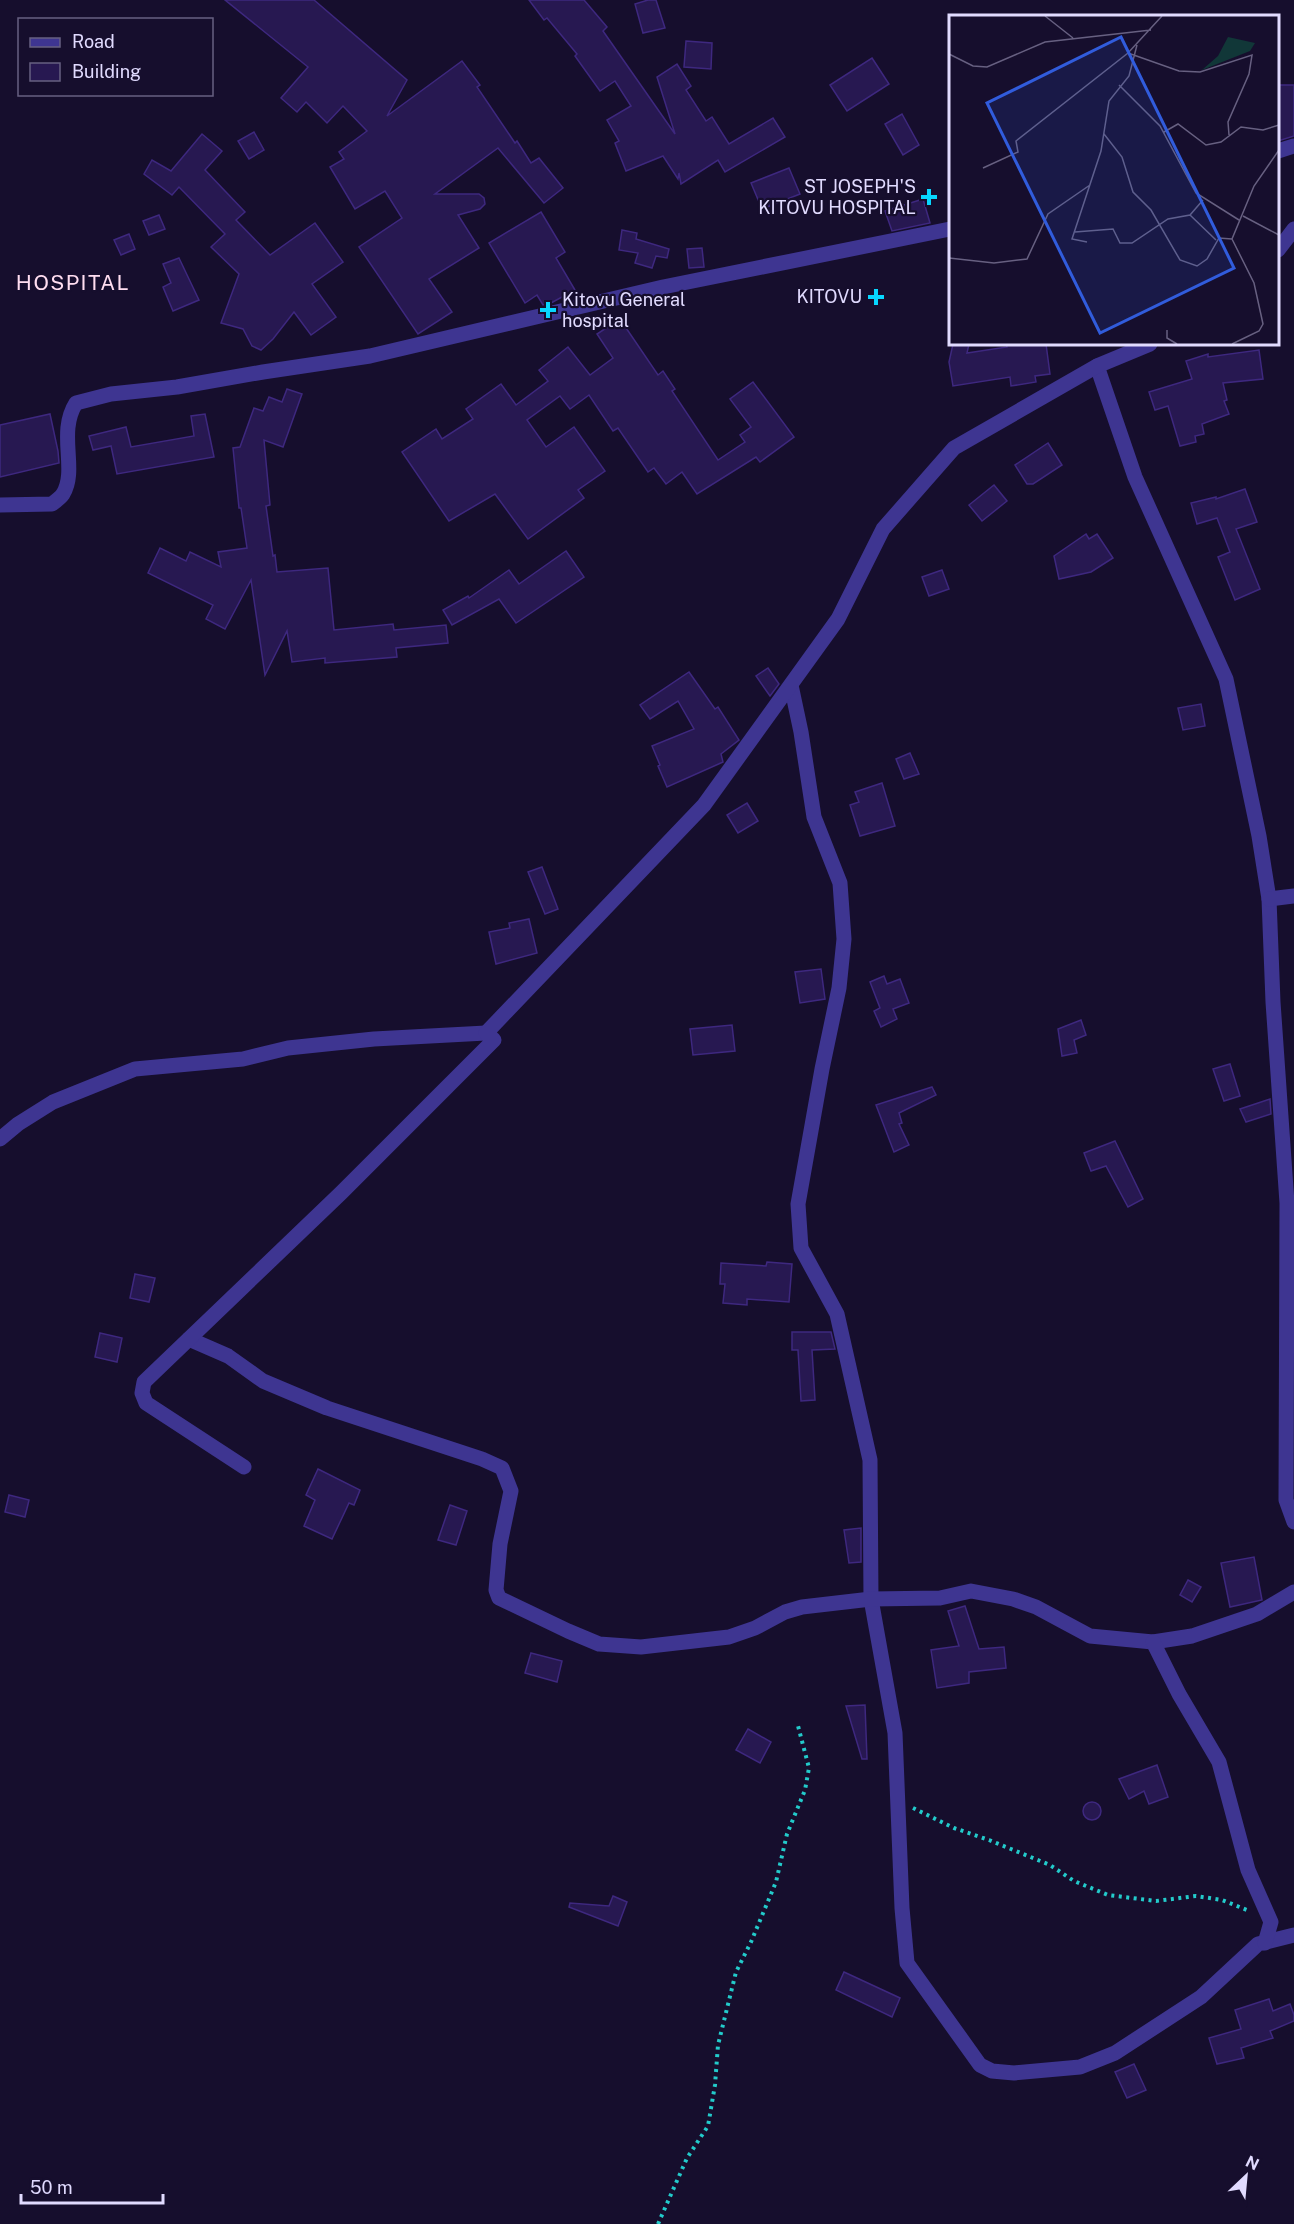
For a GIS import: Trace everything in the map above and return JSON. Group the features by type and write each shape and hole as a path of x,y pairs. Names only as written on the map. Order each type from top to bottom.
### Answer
{"street":[{"path":"0,505 52,504 63,493 68,472 66,433 69,414 76,404 111,394 177,387 370,356 663,287 949,229"},
{"path":"1279,248 1294,229"},
{"path":"0,1139 18,1124 53,1102 135,1069 243,1059 288,1048 374,1039 486,1033 704,805 838,619 883,529 954,448 1097,366 1148,345"},
{"path":"1097,366 1136,477 1226,679 1259,836 1269,899 1273,1002 1287,1203 1286,1500 1294,1522"},
{"path":"791,685 814,817 840,883 844,939 839,988 798,1204 801,1248 837,1314 870,1460 871,1599 895,1733 902,1908 907,1962 980,2065 992,2071 1014,2073 1080,2067 1115,2053 1201,1997 1258,1944 1294,1935"},
{"path":"1269,899 1294,896"},
{"path":"244,1467 146,1404 142,1393 144,1382 341,1193 494,1040 486,1033"},
{"path":"189,1339 228,1356 263,1381 327,1408 482,1459 502,1468 511,1491 500,1544 496,1590 499,1598 599,1644 641,1647 729,1637 755,1628 785,1612 802,1607 871,1599 940,1598 971,1592 1013,1599 1036,1607 1090,1636 1153,1642 1192,1636 1257,1614 1294,1592"},
{"path":"1153,1642 1179,1694 1219,1762 1248,1870 1271,1922 1265,1943"}],"path":[{"path":"658,2224 687,2158 708,2126 715,2085 718,2045 736,1972 776,1882 787,1834 805,1790 809,1768 797,1722"},
{"path":"899,1802 954,1828 1050,1865 1074,1881 1107,1895 1156,1901 1196,1896 1222,1900 1271,1922"}],"building":[{"path":"225,0 314,0 407,80 387,116 462,61 480,85 477,87 515,143 517,141 531,163 539,158 563,188 544,203 498,148 435,194 479,194 484,198 485,204 480,209 458,215 479,248 429,279 452,312 418,334 359,247 402,218 385,191 355,209 330,167 344,159 339,152 367,131 343,106 327,123 306,102 297,112 281,98 308,67"},
{"path":"529,0 584,0 607,27 603,31 675,134 657,77 677,64 691,86 686,90 706,121 712,117 729,144 773,118 785,137 725,172 718,160 681,184 679,173 678,179 663,156 626,171 615,143 619,141 607,120 631,106 615,81 600,91 575,56 577,54 547,18 544,20"},
{"path":"656,0 665,28 643,33 635,4"},
{"path":"686,41 712,43 711,69 684,67"},
{"path":"872,58 889,84 847,111 830,85"},
{"path":"1279,85 1294,85 1294,136 1279,141"},
{"path":"902,114 919,145 903,155 885,124"},
{"path":"254,132 264,150 249,159 238,141"},
{"path":"202,134 222,151 205,170 245,212 236,220 270,255 315,223 343,262 312,284 336,317 311,335 294,312 273,339 261,350 252,346 243,329 221,323 239,274 211,247 225,234 179,187 172,195 144,174 152,160 171,171"},
{"path":"789,168 800,194 762,209 751,183"},
{"path":"923,199 930,223 892,231 885,211"},
{"path":"541,212 565,252 556,258 575,290 543,305 537,295 525,303 489,243"},
{"path":"159,215 165,229 149,235 143,221"},
{"path":"622,230 637,233 636,239 669,249 667,258 656,256 652,268 635,263 638,253 619,250"},
{"path":"129,234 135,249 121,255 114,240"},
{"path":"702,248 704,267 689,268 687,249"},
{"path":"179,258 199,300 173,311 163,287 171,283 163,264"},
{"path":"620,319 658,375 663,371 675,389 672,391 718,460 745,442 740,435 751,427 730,399 753,382 794,437 760,462 756,457 697,494 682,472 666,484 654,468 648,472 618,428 613,431 589,395 570,409 560,396 527,420 546,447 574,427 605,471 578,490 584,498 528,539 495,494 449,521 402,452 436,429 442,439 473,419 466,409 501,384 516,405 548,381 539,370 568,347 590,375 613,358 597,334"},
{"path":"953,345 969,345 967,353 1007,347 1006,345 1046,345 1050,374 1035,376 1036,382 1011,386 1010,377 953,386 949,362"},
{"path":"1259,350 1263,379 1223,383 1227,400 1224,401 1229,414 1202,424 1204,434 1195,436 1196,442 1180,446 1168,406 1155,410 1149,392 1192,379 1186,361 1208,354 1208,357"},
{"path":"287,389 302,394 283,447 264,440 270,505 266,506 277,572 328,568 334,630 393,624 394,630 446,625 448,643 396,648 397,657 325,663 325,658 292,662 287,631 265,675 251,580 225,629 206,619 213,605 148,573 160,548 186,561 190,552 221,567 218,552 247,548 241,508 239,508 233,448 240,447 254,408 263,411 269,397 282,402"},
{"path":"50,414 59,463 0,477 0,425"},
{"path":"205,414 214,457 117,474 111,446 93,450 89,436 126,427 131,447 194,436 191,416"},
{"path":"1048,443 1062,465 1033,484 1027,484 1015,465"},
{"path":"994,485 1007,501 982,521 969,505"},
{"path":"1245,489 1257,522 1236,529 1260,589 1235,600 1218,557 1230,552 1217,518 1197,524 1191,503 1216,497 1216,499"},
{"path":"1086,534 1089,539 1097,534 1113,558 1091,572 1059,579 1054,556"},
{"path":"566,551 584,577 516,623 499,599 452,625 443,610 468,596 469,598 509,570 519,584"},
{"path":"942,570 949,589 929,596 922,577"},
{"path":"768,668 779,684 770,696 756,676"},
{"path":"689,672 715,709 718,707 739,740 721,754 723,762 667,787 652,746 694,729 678,701 650,719 640,705"},
{"path":"1201,704 1205,726 1183,730 1178,708"},
{"path":"910,753 919,774 904,779 896,759"},
{"path":"882,783 895,826 860,836 850,805 859,802 855,792"},
{"path":"747,803 758,821 738,833 727,815"},
{"path":"542,867 558,909 545,914 528,872"},
{"path":"529,919 537,953 496,964 489,932 510,928 509,923"},
{"path":"821,969 825,999 800,1003 795,972"},
{"path":"884,976 887,984 900,979 909,1003 893,1009 897,1019 881,1027 874,1011 880,1008 870,982"},
{"path":"1081,1020 1086,1035 1074,1040 1077,1053 1062,1056 1058,1029"},
{"path":"732,1025 735,1051 693,1055 690,1029"},
{"path":"1230,1064 1240,1096 1224,1101 1213,1069"},
{"path":"932,1087 936,1095 899,1113 902,1123 899,1124 909,1145 894,1152 876,1105"},
{"path":"1270,1099 1271,1114 1246,1122 1240,1109"},
{"path":"1115,1141 1143,1199 1128,1207 1106,1166 1091,1171 1084,1153"},
{"path":"767,1262 792,1264 789,1302 747,1299 747,1305 723,1303 725,1284 720,1284 721,1263 766,1266"},
{"path":"135,1274 155,1278 149,1302 130,1298"},
{"path":"792,1332 831,1332 835,1349 812,1350 815,1400 801,1401 798,1350 792,1350"},
{"path":"100,1333 122,1338 117,1362 95,1357"},
{"path":"318,1469 360,1490 354,1505 349,1503 332,1539 304,1526 315,1500 306,1495"},
{"path":"9,1495 29,1500 25,1517 5,1512"},
{"path":"450,1505 467,1511 456,1545 438,1540"},
{"path":"861,1528 861,1562 849,1563 844,1530"},
{"path":"1254,1557 1262,1600 1230,1607 1221,1563"},
{"path":"1188,1580 1201,1587 1192,1602 1180,1595"},
{"path":"965,1606 979,1649 1004,1647 1006,1668 969,1672 969,1683 937,1688 931,1650 959,1646 948,1611"},
{"path":"531,1653 562,1661 557,1682 525,1673"},
{"path":"865,1705 867,1759 862,1759 846,1706"},
{"path":"748,1729 771,1742 760,1763 736,1750"},
{"path":"1157,1765 1168,1797 1149,1804 1144,1791 1129,1799 1119,1779"},
{"path":"1088,1802 1096,1802 1101,1807 1099,1818 1088,1820 1083,1815 1083,1807"},
{"path":"613,1896 627,1902 618,1926 569,1907 570,1903 609,1906"},
{"path":"844,1972 900,1998 892,2017 836,1990"},
{"path":"1269,1999 1273,2011 1290,2004 1294,2021 1270,2031 1273,2038 1241,2048 1244,2058 1217,2064 1209,2038 1241,2029 1235,2010"},
{"path":"1134,2064 1146,2090 1127,2098 1115,2072"}],"place":[{"name":"ST JOSEPH'S KITOVU HOSPITAL","path":"929,197"},
{"name":"KITOVU","path":"876,297"},
{"name":"Kitovu General hospital","path":"548,310"}],"district":[{"name":"HOSPITAL","path":"73,283"}]}
